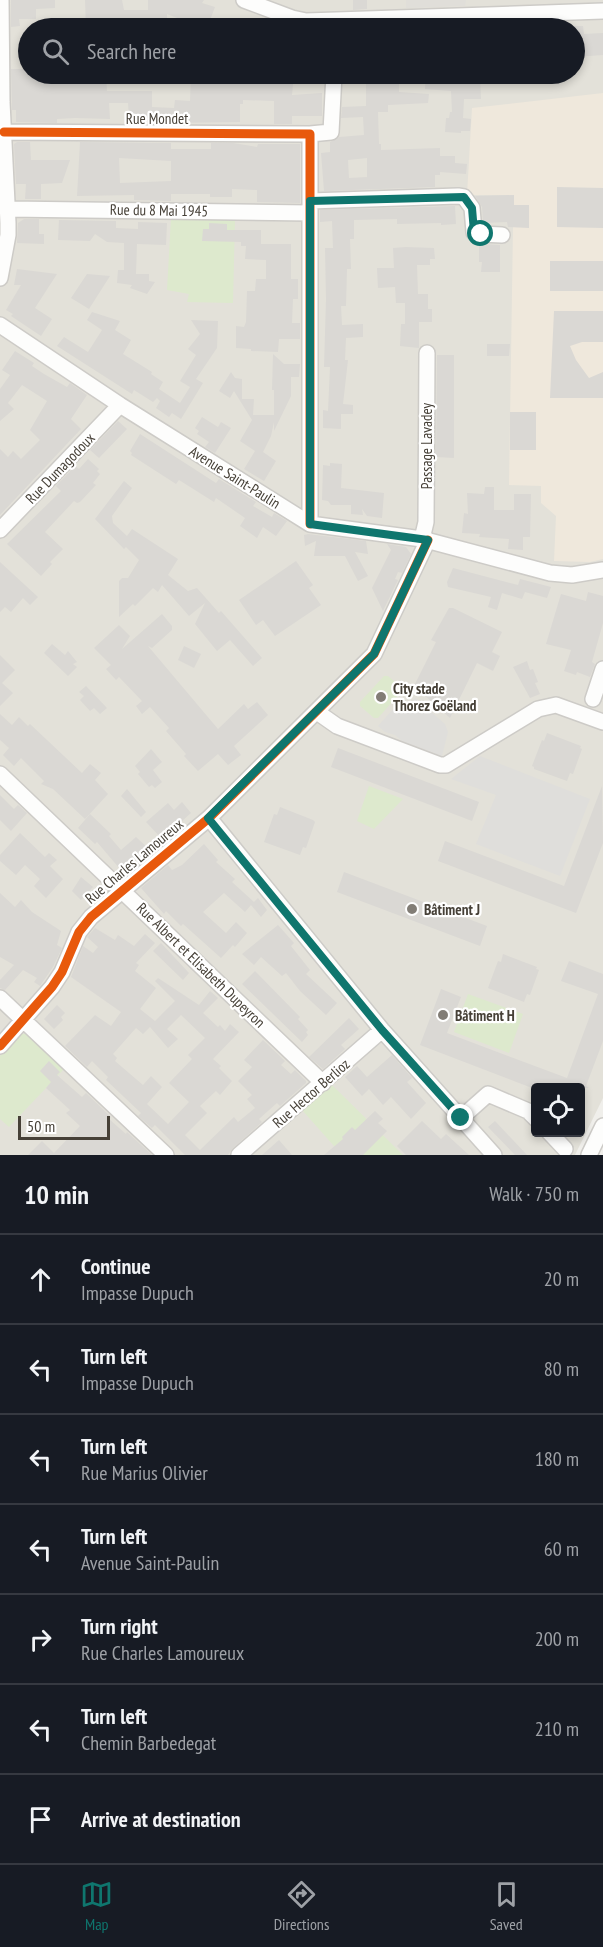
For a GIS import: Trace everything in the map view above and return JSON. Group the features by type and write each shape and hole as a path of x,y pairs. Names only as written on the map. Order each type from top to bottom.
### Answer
{"street":[{"path":"0,278 8,208 1,102 1,0"},
{"path":"244,0 292,18"},
{"path":"414,18 537,7 603,11"},
{"path":"310,524 310,134 331,132 333,84"},
{"name":"Rue Mondet","path":"4,132 310,134"},
{"name":"Rue du 8 Mai 1945","path":"8,208 310,207 458,196 464,197 470,204 474,232 502,235"},
{"name":"Avenue Saint-Paulin","path":"0,325 120,405 310,524 425,539 550,573 572,575 603,570"},
{"name":"Passage Lavadey","path":"425,539 427,353"},
{"name":"Rue Dumagodoux","path":"0,530 120,405"},
{"name":"Rue Charles Lamoureux","path":"0,1046 57,980 79,932 91,917 208,818 374,654 425,539"},
{"path":"593,699 603,669"},
{"path":"317,712 337,726 440,765 446,765 538,709 548,706 556,705 603,722"},
{"name":"Rue Albert et Elisabeth Dupeyron","path":"0,774 323,1083"},
{"path":"208,818 382,1030 494,1155"},
{"path":"0,998 166,1155"},
{"name":"Rue Hector Berlioz","path":"239,1155 382,1030"},
{"path":"461,1118 488,1094 531,1114"},
{"path":"589,1155 603,1126"},
{"path":"554,1137 565,1149"}],"shaded area":[{"path":"0,0 603,0 603,1098 585,1135 585,1083 531,1083 531,1137 584,1137 575,1155 0,1155"},
{"path":"406,0 466,0 465,6 406,8"},
{"path":"603,93 603,559 590,562 554,561 556,516 541,503 541,486 509,485 513,227 529,205 514,205 513,195 467,195 472,108"},
{"path":"403,698 409,704 415,698 445,724 448,732 442,756 402,741 378,726"},
{"path":"480,756 590,799 560,876 476,844 496,795 451,779"}],"green space":[{"path":"171,218 235,219 233,303 187,302 189,294 167,290"},
{"name":"City stade Thorez Goëland","path":"384,676 388,676 401,687 401,692 378,718 374,718 360,706 360,702"},
{"path":"369,786 403,799 374,829 357,821"},
{"path":"468,994 523,1014 509,1053 454,1032"},
{"path":"20,1034 26,1034 64,1069 9,1127 0,1119 0,1056"},
{"path":"331,1084 403,1155 342,1155 302,1110"}],"building":[{"path":"11,0 55,0 55,8 36,9 36,18 18,18 18,26 11,27"},
{"path":"85,0 122,0 124,10 148,10 148,0 204,0 202,3 215,7 211,18 177,18 167,14 167,18 86,18"},
{"path":"353,0 367,0 367,9 353,10"},
{"path":"603,33 603,55 585,56 585,34"},
{"path":"11,69 18,69 18,84 107,84 107,91 152,91 152,107 174,108 175,100 190,101 191,84 293,84 292,95 322,93 322,116 292,116 292,124 274,124 274,101 243,100 243,104 240,104 240,122 167,123 129,119 128,103 109,103 110,119 57,119 57,123 16,122 16,110 12,110"},
{"path":"366,84 399,84 399,92 429,94 428,103 388,105 388,112 378,112 381,150 440,148 440,156 455,156 455,163 467,164 466,174 440,172 440,175 435,175 435,187 324,191 321,153 330,152 330,142 339,137 364,135 363,117 341,118 342,107 366,106","holes":["367,158 367,177 349,178 348,160"]},
{"path":"425,84 480,84 481,99 464,99 463,118 471,119 470,131 445,132 446,118 449,118 452,112 451,91 425,89"},
{"path":"30,142 31,160 70,160 62,183 41,184 41,199 25,199 26,184 16,184 14,144"},
{"path":"80,142 171,143 171,149 211,149 211,143 233,143 257,147 258,144 300,144 300,203 257,202 257,190 232,189 232,197 210,197 210,194 171,194 171,201 134,200 134,195 77,196","holes":["119,158 171,161 171,181 120,183"]},
{"path":"557,187 603,188 603,228 557,227"},
{"path":"514,195 514,205 529,205 529,228 508,227 507,222 483,223 482,207 475,196"},
{"path":"455,206 456,224 397,224 397,219 354,220 354,239 350,239 351,269 347,269 346,306 341,306 342,325 363,324 363,337 346,338 345,360 348,360 343,404 353,405 353,414 341,414 341,429 323,428 323,410 328,411 330,367 324,367 325,248 333,248 332,221 320,222 320,210"},
{"path":"24,219 39,219 39,234 44,234 44,244 17,243 18,223"},
{"path":"59,220 116,221 116,228 138,229 138,222 167,223 166,245 137,244 136,274 149,274 149,281 155,282 147,294 130,288 132,285 117,283 118,270 124,270 124,243 107,242 95,234 90,241 58,240"},
{"path":"209,223 227,224 227,230 261,230 261,244 291,244 291,279 298,279 298,299 293,299 292,323 300,323 300,339 279,339 278,352 236,348 236,326 244,327 246,322 247,291 255,291 256,279 266,279 266,260 245,259 246,246 241,246 241,242 202,241 203,229 209,229"},
{"path":"479,244 500,245 500,272 481,272"},
{"path":"393,248 434,248 435,259 430,259 430,265 417,265 418,294 428,294 428,309 432,309 432,322 419,322 419,348 400,346 401,324 405,324 405,303 396,303 395,287 378,288 377,268 394,268"},
{"path":"550,261 603,261 603,291 550,291"},
{"path":"17,269 57,274 35,308 52,319 41,336 11,316 13,314 6,310 21,285 14,285"},
{"path":"87,274 110,276 89,309 71,298"},
{"path":"554,311 603,311 603,342 582,342 570,346 576,360 589,378 603,372 603,398 550,398"},
{"path":"92,312 120,321 115,330 131,340 123,354 152,372 151,374 163,382 159,389 180,403 190,387 180,381 196,355 188,349 200,334 191,320 218,321 217,348 196,379 203,383 181,419 172,413 169,417 156,408 160,401 157,398 153,402 134,390 132,394 57,346 64,337 88,352 102,330 87,320"},
{"path":"487,344 510,344 509,356 487,356"},
{"path":"15,351 34,363 32,366 44,374 67,387 70,383 87,395 71,419 81,429 0,515 0,449 8,457 13,451 21,459 40,440 30,430 47,401 22,385 8,403 14,409 0,421 0,389 10,375 2,370"},
{"path":"273,354 284,364 300,364 299,377 291,377 291,396 274,431 274,422 271,436 263,452 276,461 264,481 244,469 255,451 240,441 252,420 234,391 230,398 219,391 231,372 235,378 242,379 242,399 254,399 253,415 274,415"},
{"path":"437,355 454,355 454,458 436,457"},
{"path":"510,412 536,412 536,450 510,450"},
{"path":"202,417 218,427 221,422 231,428 215,453 205,447 209,442 197,434 199,431 195,428"},
{"path":"118,421 127,429 99,458 90,450"},
{"path":"140,434 216,483 219,479 256,502 253,506 272,517 274,513 287,521 276,536 263,527 257,538 240,526 245,518 216,498 214,502 179,480 176,484 131,455 130,451"},
{"path":"88,459 99,469 97,471 100,474 93,483 96,485 80,502 74,501 45,532 63,549 50,562 52,564 41,576 7,544 61,491 56,486 75,466 79,469"},
{"path":"330,463 342,464 341,488 384,493 382,518 367,516 362,509 363,515 351,514 351,505 331,505 328,501 322,500 323,465 330,466"},
{"path":"124,481 132,488 112,516 113,523 127,536 132,529 178,559 168,575 188,591 197,588 219,613 221,611 262,658 253,666 230,640 217,651 195,624 205,603 189,616 162,585 158,592 153,588 135,606 133,604 119,617 119,581 122,578 128,578 139,560 126,547 124,549 95,519"},
{"path":"485,487 494,487 494,510 514,510 514,494 531,494 530,537 523,537 523,550 508,549 509,539 479,537 480,534 462,533 464,513 468,514 467,493 484,494"},
{"path":"304,535 366,541 368,554 355,552 368,576 358,581 345,556 314,556 316,541 305,546"},
{"path":"387,544 406,547 411,554 402,573 398,572 395,579 398,580 383,611 372,588 391,550"},
{"path":"296,561 313,585 309,588 321,605 275,636 263,620 256,625 239,600"},
{"path":"0,562 38,597 30,605 23,598 11,612 5,607 0,612"},
{"path":"453,568 518,585 520,579 551,587 547,598 525,592 522,599 502,593 497,610 488,607 491,597 448,587 447,582"},
{"path":"588,592 603,596 603,623 592,662 595,664 590,677 577,672 576,675 564,671 571,650 546,644 561,594 586,601"},
{"path":"449,608 502,632 492,652 500,656 493,671 477,663 450,718 414,686 436,642 431,640"},
{"path":"162,614 172,626 172,630 152,648 148,646 218,729 244,704 248,709 257,702 268,715 234,746 241,755 228,765 218,754 198,771 166,731 169,728 150,707 142,714 136,706 142,701 119,677 116,680 106,669 111,665 94,648 119,625 130,636 122,649"},
{"path":"52,644 65,655 68,651 77,662 73,664 77,667 68,676 44,653"},
{"path":"184,646 201,654 194,668 178,660"},
{"path":"0,655 15,670 2,683 13,693 0,706"},
{"path":"527,661 530,670 533,669 538,682 535,683 540,694 530,698 513,667"},
{"path":"86,686 107,708 100,714 94,708 90,711 80,700 84,696 79,692"},
{"path":"0,714 12,725 19,717 28,726 30,724 82,773 90,764 101,773 95,780 108,794 85,819 53,789 41,784 44,781 21,758 14,766 3,755 9,748 0,740"},
{"path":"547,733 581,746 573,774 570,773 567,781 534,769 532,766"},
{"path":"338,748 479,802 472,821 331,767"},
{"path":"151,749 162,762 153,770 162,782 155,788 152,785 149,787 138,774 140,772 135,766"},
{"path":"602,786 603,843 576,913 438,861 445,841 564,886"},
{"path":"127,789 146,812 141,817 121,796"},
{"path":"0,795 14,809 18,805 27,813 11,831 0,820"},
{"path":"182,802 191,813 162,839 146,822 168,803 174,810"},
{"path":"280,807 315,822 306,848 303,847 300,855 264,842 274,814 277,815"},
{"path":"90,814 111,834 109,836 121,850 136,837 149,849 137,859 135,856 120,869 97,842 95,844 78,828"},
{"path":"20,833 45,857 49,853 57,860 50,866 63,879 46,898 34,886 40,879 25,865 16,875 0,861 0,855"},
{"path":"204,844 218,860 216,862 235,879 232,882 254,902 258,898 267,910 261,917 251,905 245,912 224,893 203,912 226,933 236,922 247,933 221,958 183,924 181,926 166,911 164,914 141,888 168,865 172,870 182,865"},
{"name":"Bâtiment J","path":"344,872 487,926 480,946 337,892"},
{"path":"81,877 93,887 81,900 72,891"},
{"path":"0,893 15,907 21,900 32,912 61,931 57,945 62,948 40,986 34,982 37,978 23,970 5,990 0,988 0,980 14,965 0,957"},
{"path":"278,925 294,943 291,946 310,970 306,974 337,1003 326,1015 300,991 286,973 282,976 261,957 254,965 242,954"},
{"path":"95,928 115,940 118,935 134,946 145,934 155,943 136,963 139,965 135,971 156,988 140,1009 155,1021 175,1001 155,981 158,978 199,1005 210,991 218,998 203,1013 225,1031 230,1024 239,1032 213,1059 232,1081 220,1095 216,1091 200,1106 207,1113 185,1135 200,1150 234,1117 238,1122 255,1108 247,1099 252,1095 238,1081 252,1067 244,1060 263,1040 285,1061 281,1065 291,1074 295,1070 306,1083 280,1106 277,1103 259,1119 262,1122 228,1155 185,1155 155,1125 152,1128 138,1116 141,1113 106,1080 108,1077 92,1061 87,1067 65,1046 95,1015 111,1026 121,1012 71,977 83,946 93,953 98,947 87,937","holes":["181,1015 205,1038 188,1055 192,1059 169,1083 189,1102 168,1124 147,1104 162,1087 151,1076 143,1085 115,1061 117,1058 113,1054 136,1028 143,1034 150,1027 168,1048 178,1039 167,1029"]},
{"path":"161,943 189,973 183,980 153,951"},
{"path":"503,954 537,967 536,969 539,970 530,995 527,994 524,1002 488,988"},
{"name":"Bâtiment H","path":"569,961 603,974 603,1041 586,1086 589,1088 585,1088 585,1083 531,1083 531,1088 420,1045 441,989 461,997 447,1033 567,1078 598,994 561,981"},
{"path":"255,971 300,1017 298,1019 308,1030 306,1032 308,1035 302,1042 242,984"},
{"path":"57,1005 65,1013 61,1017 63,1020 54,1029 44,1019"},
{"path":"349,1018 359,1029 341,1045 345,1049 323,1069 309,1057"},
{"path":"392,1055 412,1078 407,1082 426,1103 411,1119 391,1097 383,1105 369,1089 362,1096 345,1077 357,1066 367,1077"},
{"path":"49,1061 60,1072 57,1075 82,1097 86,1093 111,1117 109,1119 152,1155 28,1155 42,1141 54,1153 80,1126 66,1113 70,1110 46,1088 51,1082 40,1071"},
{"path":"375,1111 383,1119 378,1123 387,1131 363,1155 324,1155 343,1139 342,1137 352,1127 355,1130"},
{"path":"422,1121 441,1139 446,1134 469,1155 406,1155 397,1146"},
{"path":"495,1121 527,1155 515,1155 488,1127"},
{"path":"279,1140 292,1155 262,1155"}],"cycle path":[{"path":"4,132 310,134 310,524"},
{"path":"0,1046 52,987 62,972 79,932 91,917 209,818 374,654 428,540"}],"place":[{"name":"City stade Thorez Goëland","path":"381,697"},
{"name":"Bâtiment J","path":"412,909"},
{"name":"Bâtiment H","path":"443,1015"}],"route":[{"path":"461,1118 382,1030 208,818 374,654 428,540 310,524 310,201 464,197 472,208 474,232 481,234"}]}
